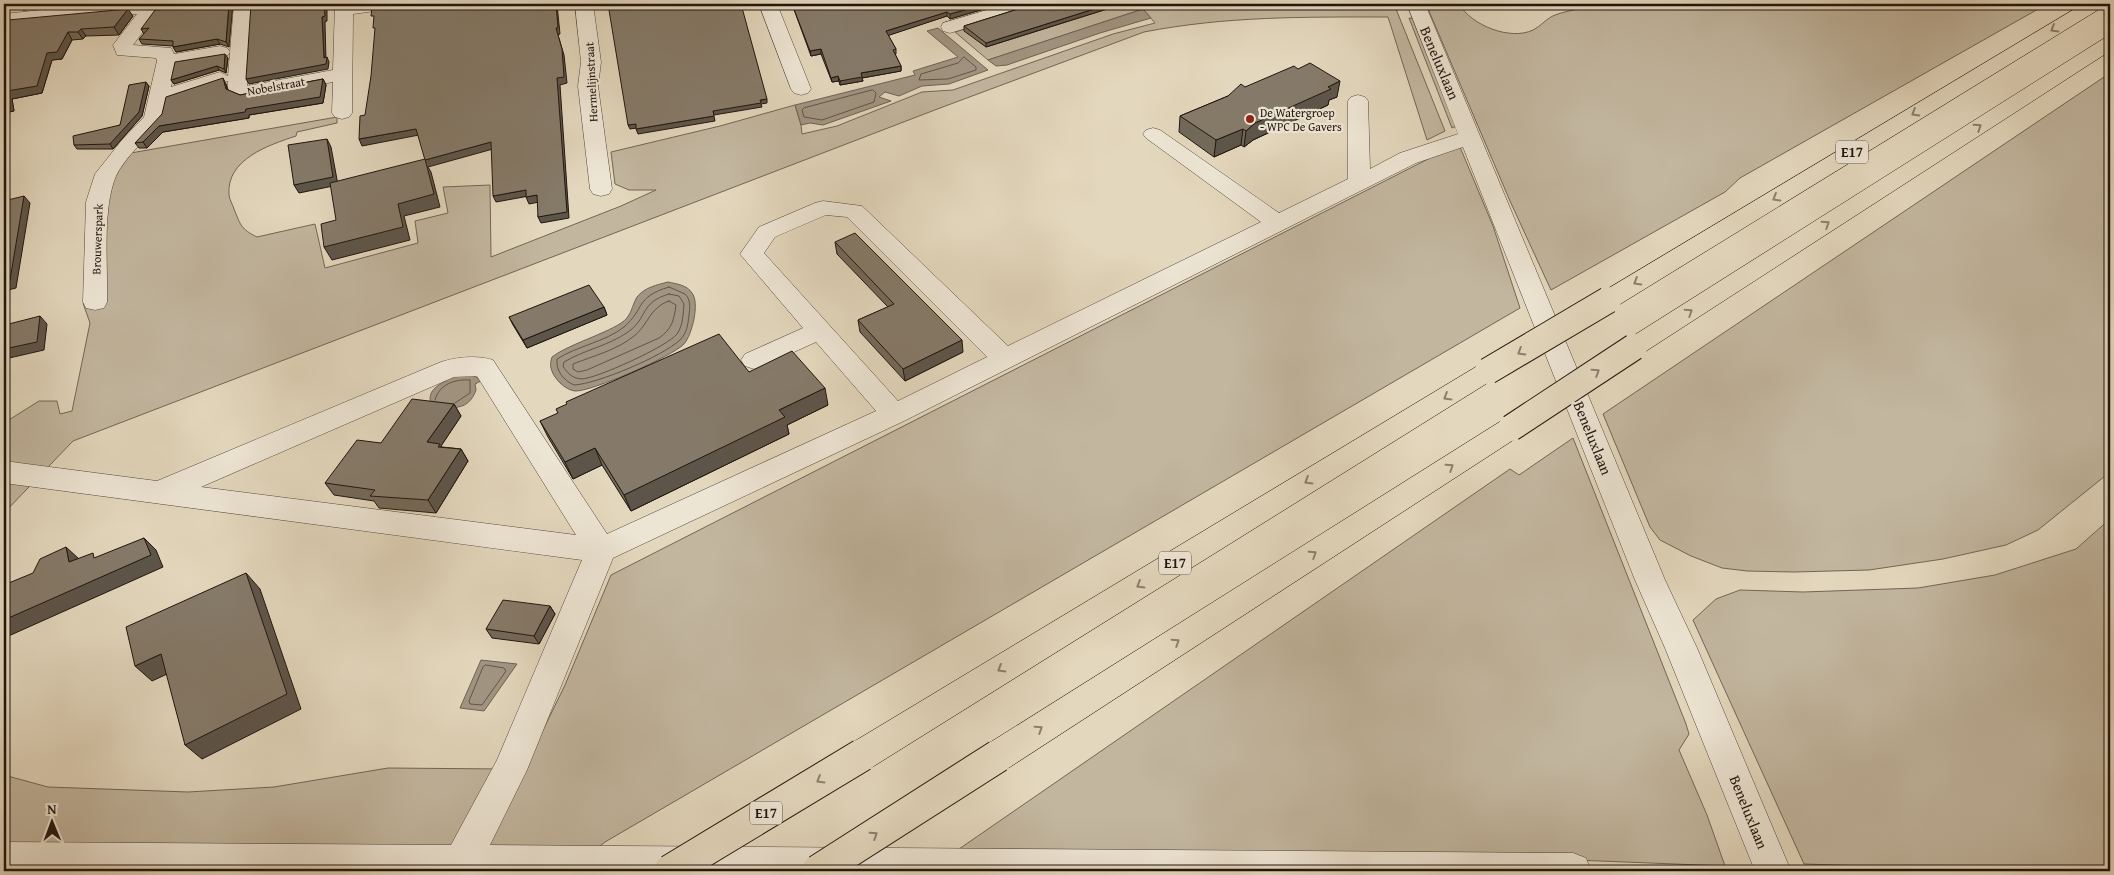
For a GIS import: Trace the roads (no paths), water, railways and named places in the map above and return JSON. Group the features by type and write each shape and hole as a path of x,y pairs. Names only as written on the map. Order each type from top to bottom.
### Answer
{"highway":[{"name":"E17","path":"670,871 1488,371 2096,4"},
{"path":"818,871 2110,43"}],"street":[{"path":"4,20 119,9 220,4"},
{"name":"Nobelstraat","path":"243,4 237,91 243,93 342,74"},
{"path":"342,113 344,7 391,4"},
{"name":"Hermelijnstraat","path":"584,4 591,62 588,86 601,189"},
{"path":"768,4 801,89"},
{"path":"950,27 966,15 1025,4"},
{"name":"Beneluxlaan","path":"1416,4 1650,580 1681,648 1773,871"},
{"path":"152,8 123,45 124,51 164,52 167,62 220,52"},
{"path":"4,28 119,9"},
{"name":"Brouwerspark","path":"95,302 97,202 106,174 128,144 154,119 167,62"},
{"path":"159,97 220,78"},
{"path":"1358,101 1359,182"},
{"path":"1153,134 1277,223"},
{"path":"4,472 602,550 894,414 1408,158 1471,137"},
{"path":"894,414 752,254 766,232 823,208 854,211 1005,359"},
{"path":"754,360 820,330"},
{"path":"159,492 450,368 484,366 602,550"},
{"path":"461,862 510,770 602,550"},
{"path":"4,860 461,862 925,868 1573,871"}],"water":[{"path":"1143,9 1151,18 1100,33 1007,65 996,66 988,60"},
{"path":"938,28 988,70 949,84 922,86 899,96 885,92 879,97 891,101 823,125 810,123 801,125 795,105 915,75 913,71 958,57 927,31"},
{"path":"668,282 687,288 694,298 694,319 690,334 684,344 665,357 614,380 584,390 571,390 557,379 552,372 552,357 621,323 629,316 640,294 651,287"},
{"path":"468,374 481,381 475,384 476,390 468,402 463,406 457,407 431,404 430,396 432,392 447,380 446,378"},
{"path":"481,660 517,664 484,711 460,708"}],"place":[{"name":"De Watergroep - WPC De Gavers","path":"1250,119"}]}
